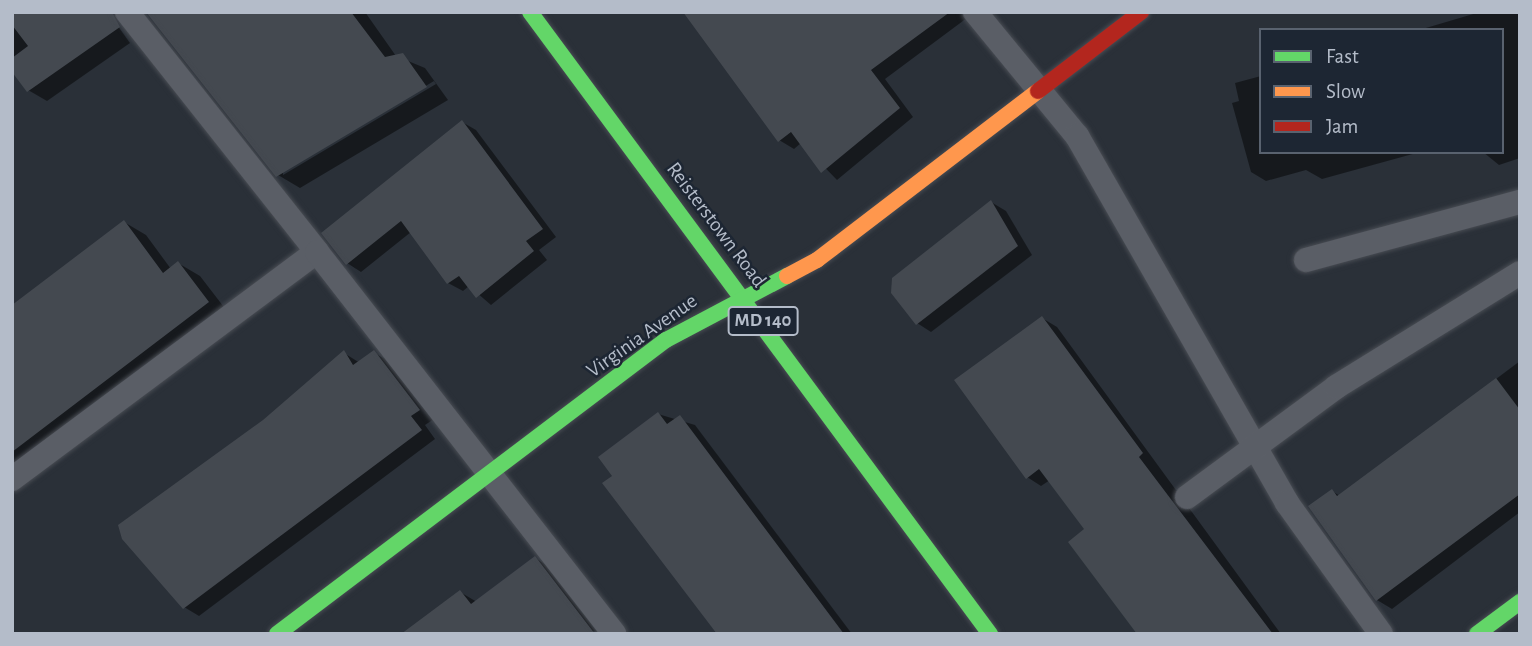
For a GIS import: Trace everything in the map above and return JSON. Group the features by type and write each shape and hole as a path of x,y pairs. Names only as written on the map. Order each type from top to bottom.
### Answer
{"street":[{"name":"Reisterstown Road","path":"530,12 743,294 990,634"},
{"name":"Virginia Avenue","path":"276,634 495,474 666,340 743,294 817,260 1141,12"},
{"path":"1477,634 1520,602"}],"lane":[{"path":"127,12 495,474 614,634"},
{"path":"975,12 1077,135 1256,444 1287,503 1381,634"},
{"path":"1306,260 1520,202"},
{"path":"12,479 317,252"},
{"path":"1187,497 1256,444 1520,274"}],"building":[{"path":"12,12 112,12 120,27 27,92 12,72 12,58 28,46 12,25"},
{"path":"146,12 351,12 385,57 403,53 427,87 276,177"},
{"path":"683,12 950,12 871,70 900,108 821,173 791,132 778,142"},
{"path":"462,120 543,229 526,241 534,251 476,298 459,276 447,284 401,221 346,265 321,233"},
{"path":"991,200 1018,246 916,325 891,293 892,278"},
{"path":"124,220 163,273 178,261 209,302 12,452 12,305"},
{"path":"1042,316 1143,453 1139,457 1273,634 1137,634 1068,542 1084,529 1039,469 1026,479 954,380"},
{"path":"344,350 353,365 374,350 420,410 411,416 422,430 183,609 122,539 118,525 263,420"},
{"path":"1496,378 1520,410 1520,494 1376,601 1308,506 1332,489 1337,496"},
{"path":"658,412 667,424 680,415 844,634 717,634 602,483 612,476 598,457"},
{"path":"535,556 595,634 401,634 460,590 471,604"}],"traffic: fast":[{"path":"530,12 990,634"},
{"path":"277,634 666,340 787,276"},
{"path":"1477,634 1520,602"}],"traffic: slow":[{"path":"787,276 817,260 1038,91"}],"traffic: jam":[{"path":"1038,91 1141,12"}]}
